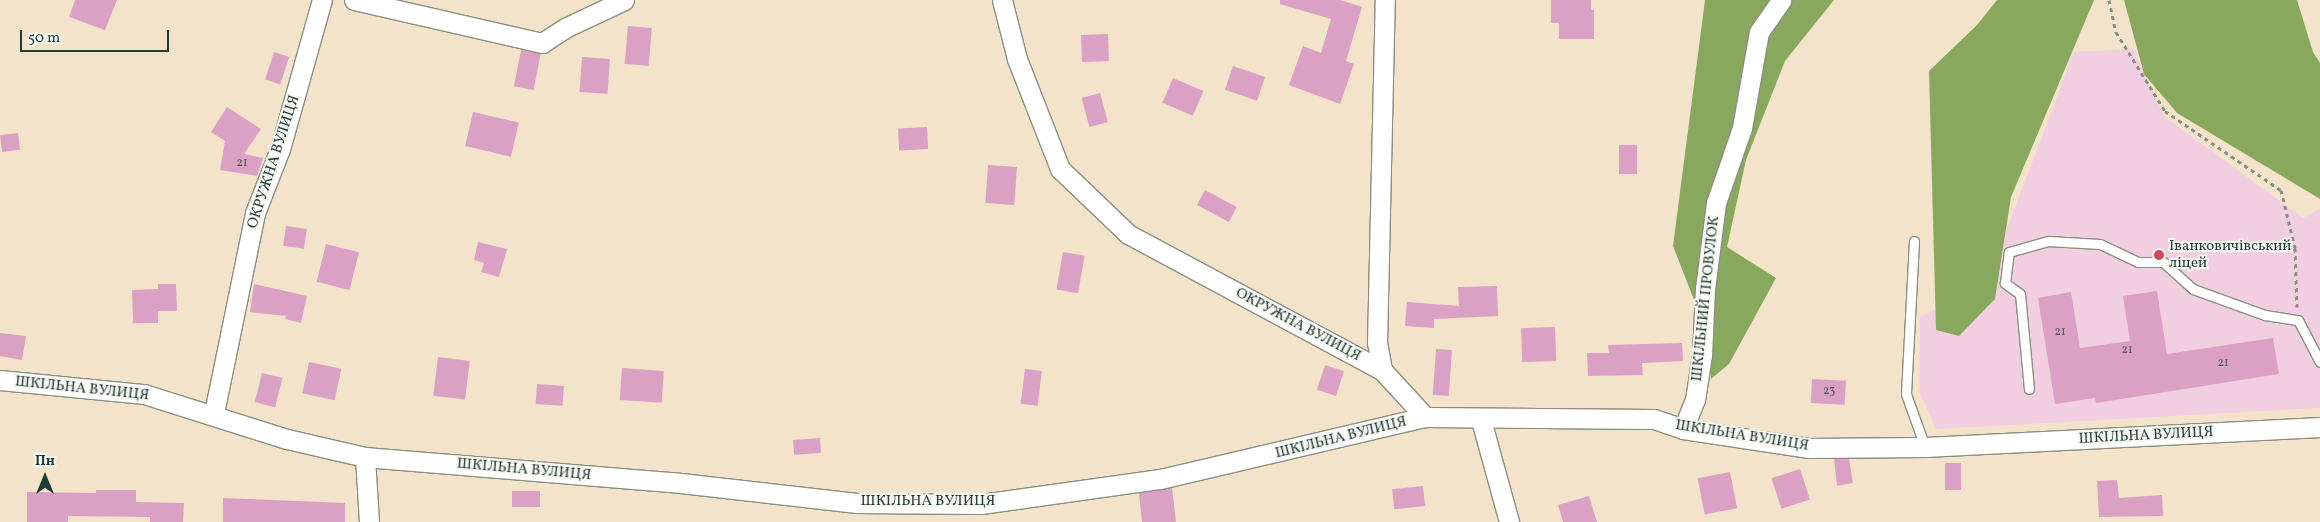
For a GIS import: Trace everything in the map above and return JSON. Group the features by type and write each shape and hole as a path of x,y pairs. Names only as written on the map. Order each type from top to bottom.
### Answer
{"street":[{"name":"ОКРУЖНА ВУЛИЦЯ","path":"214,413 255,213 280,149 322,0"},
{"path":"354,0 428,9 542,43 567,27 624,0"},
{"name":"ОКРУЖНА ВУЛИЦЯ","path":"1002,0 1017,59 1060,170 1128,234 1382,370"},
{"name":"ОКРУЖНА ВУЛИЦЯ","path":"1382,370 1377,343 1385,0"},
{"name":"ШКІЛЬНИЙ ПРОВУЛОК","path":"1683,428 1695,400 1702,355 1705,289 1716,204 1742,128 1759,32 1781,0"},
{"path":"1382,370 1425,417"},
{"name":"ШКІЛЬНА ВУЛИЦЯ","path":"0,380 144,394 214,413 287,439 366,457 672,482 857,503 981,504 1160,479 1425,417 1482,420 1654,419 1683,428 1808,448 1925,447 2320,427"},
{"path":"1482,420 1509,522"},
{"path":"366,457 369,522"}],"lane":[{"path":"1914,241 1906,394 1925,447"},
{"path":"2029,389 2020,294 2005,282 2009,252 2048,241 2100,244 2138,262 2163,262 2193,289 2265,315 2298,320 2320,362"}],"path":[{"path":"2109,0 2116,32 2164,110 2281,190 2295,248 2298,320"}],"shaded area":[{"name":"Іванковичівський ліцей","path":"2133,49 2164,116 2303,218 2320,208 2320,408 1936,429 1919,392 1920,316 1983,292 2074,52"}],"green space":[{"path":"1705,0 1834,0 1785,61 1746,160 1727,247 1776,278 1729,364 1711,379 1707,333 1673,246"},
{"path":"1997,0 2094,0 2011,197 1995,299 1959,336 1936,330 1929,71 1977,25"},
{"path":"2124,0 2297,0 2313,52 2320,63 2320,199 2177,113 2144,74"}],"building":[{"path":"75,0 117,0 105,30 69,17"},
{"path":"1280,0 1340,0 1362,7 1346,61 1354,64 1340,104 1289,85 1303,46 1321,53 1331,19 1280,4"},
{"path":"1551,0 1591,0 1591,10 1594,10 1594,39 1559,39 1559,23 1551,23"},
{"path":"628,26 652,28 649,66 625,64"},
{"path":"1108,34 1109,61 1082,62 1081,35"},
{"path":"521,50 541,54 534,90 514,86"},
{"path":"274,52 289,57 280,85 265,80"},
{"path":"582,57 610,59 607,94 580,92"},
{"path":"1233,66 1265,77 1257,101 1225,90"},
{"path":"1173,78 1203,91 1193,116 1162,103"},
{"path":"1100,93 1108,122 1089,127 1082,98"},
{"path":"227,107 261,129 244,154 263,158 257,176 220,170 225,141 211,132"},
{"path":"473,112 519,123 511,157 465,146"},
{"path":"927,127 928,149 899,150 898,129"},
{"path":"18,133 20,150 2,152 0,135"},
{"path":"1619,145 1637,145 1637,174 1619,174"},
{"path":"988,165 1017,167 1014,205 985,203"},
{"path":"1205,190 1237,207 1229,222 1197,205"},
{"path":"286,226 307,229 304,249 283,246"},
{"path":"478,242 507,249 499,277 481,272 484,263 474,260"},
{"path":"326,244 359,252 350,290 317,282"},
{"path":"1063,252 1085,256 1078,293 1056,289"},
{"path":"158,284 176,284 177,311 158,311 158,323 133,323 132,290 158,289"},
{"path":"254,284 307,296 301,323 285,319 286,316 250,312"},
{"path":"1497,286 1498,316 1434,319 1434,328 1405,326 1407,302 1459,306 1458,287"},
{"path":"2157,291 2167,354 2273,338 2279,374 2096,403 2095,398 2055,404 2038,298 2071,292 2080,348 2130,341 2123,296"},
{"path":"1555,327 1556,361 1522,362 1521,328"},
{"path":"0,333 26,336 22,360 0,356"},
{"path":"1682,343 1683,361 1642,363 1643,375 1588,376 1587,353 1609,353 1608,345"},
{"path":"1436,349 1452,350 1449,396 1433,395"},
{"path":"438,357 470,361 465,400 433,396"},
{"path":"309,362 341,369 335,400 302,393"},
{"path":"1325,365 1344,371 1336,396 1317,390"},
{"path":"622,368 664,371 662,403 620,400"},
{"path":"1025,369 1042,371 1038,406 1021,404"},
{"path":"262,373 282,378 275,407 255,402"},
{"path":"1812,379 1846,381 1845,405 1811,403"},
{"path":"537,384 564,386 563,406 536,404"},
{"path":"820,438 821,453 794,455 793,440"},
{"path":"1834,459 1849,459 1853,483 1837,486"},
{"path":"1945,463 1961,463 1961,490 1945,490"},
{"path":"1800,469 1810,499 1781,509 1771,478"},
{"path":"1730,472 1737,508 1705,515 1698,478"},
{"path":"2117,480 2119,498 2162,495 2163,516 2099,517 2097,481"},
{"path":"1423,486 1425,506 1394,509 1392,489"},
{"path":"1172,488 1176,522 1142,522 1139,493"},
{"path":"96,490 136,490 136,502 184,503 183,522 150,522 150,517 68,516 68,522 27,522 27,492 96,493"},
{"path":"512,491 540,491 540,507 512,507"},
{"path":"1589,496 1597,522 1563,522 1558,505"},
{"path":"223,498 345,503 345,522 223,522"}],"place":[{"name":"Іванковичівський ліцей","path":"2159,255"}]}
